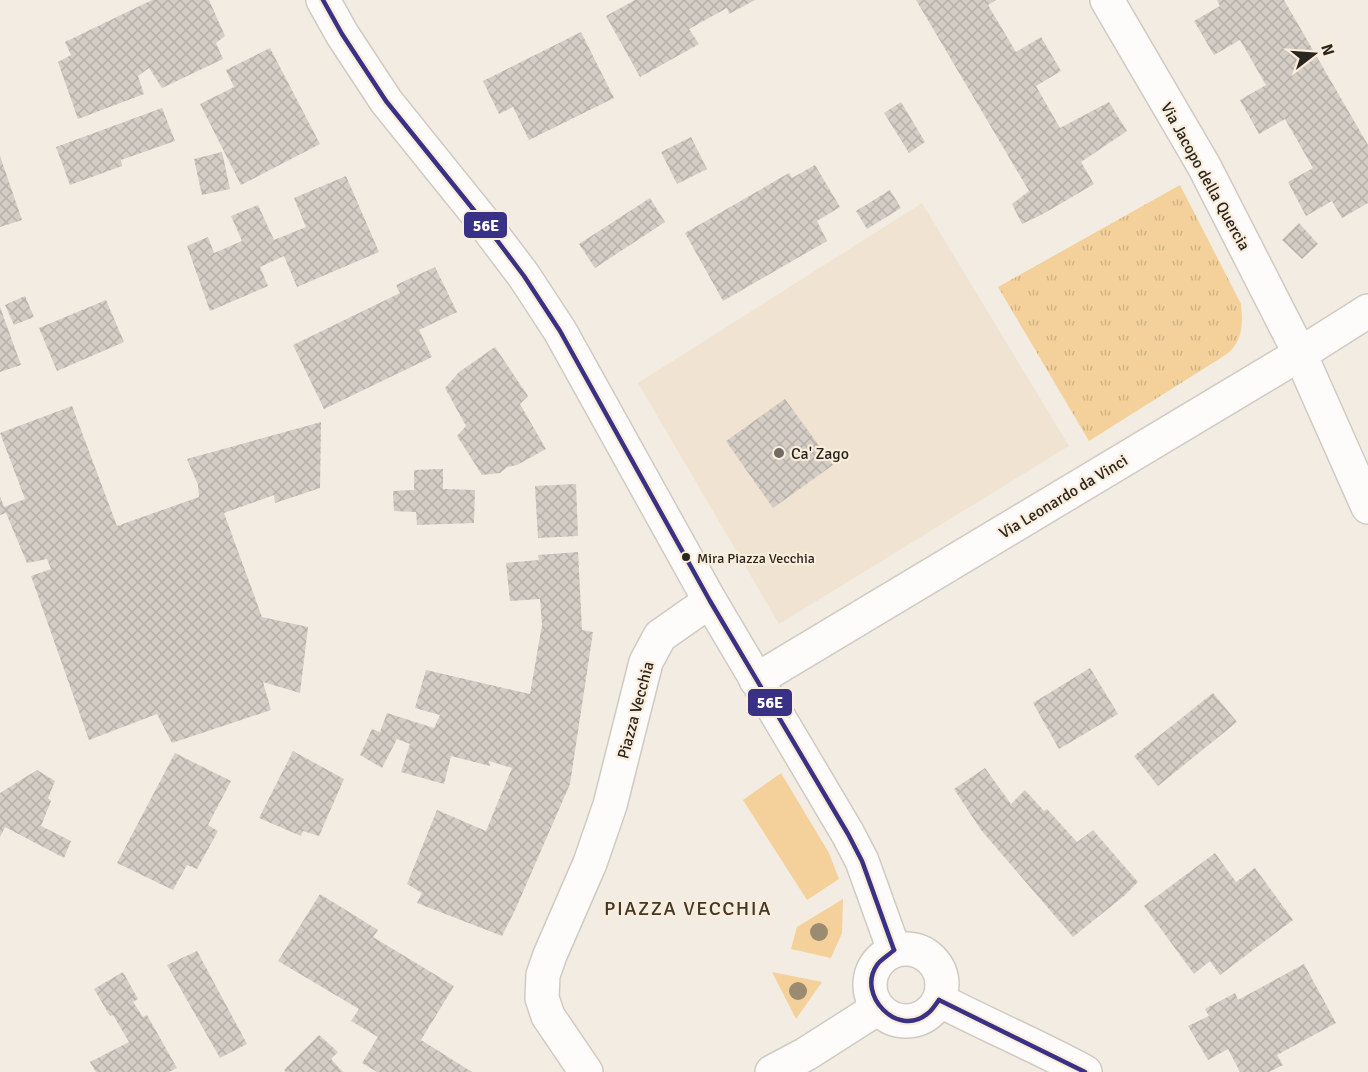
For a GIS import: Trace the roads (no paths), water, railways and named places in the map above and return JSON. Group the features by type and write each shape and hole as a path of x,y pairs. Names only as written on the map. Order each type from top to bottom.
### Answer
{"street":[{"path":"323,0 342,34 386,101 524,276 560,331 710,601 862,861 894,950"},
{"name":"Via Jacopo della Quercia","path":"1107,0 1204,166 1300,354 1368,507"},
{"name":"Via Leonardo da Vinci","path":"756,680 1300,354 1368,310"},
{"name":"Piazza Vecchia","path":"586,1072 548,1016 542,998 543,975 590,863 610,805 646,662 660,636 710,601"},
{"path":"902,948 919,950 935,962 943,987 939,1000 926,1016 911,1021 890,1017 878,1008 872,995 870,988 872,973 879,961 894,950 902,948"},
{"path":"939,1000 1000,1031 1051,1053 1085,1072"},
{"path":"774,1072 878,1008"}],"place":[{"name":"Ca' Zago","path":"779,453"},
{"name":"Mira Piazza Vecchia","path":"686,557"}],"district":[{"name":"PIAZZA VECCHIA","path":"688,908"}]}
